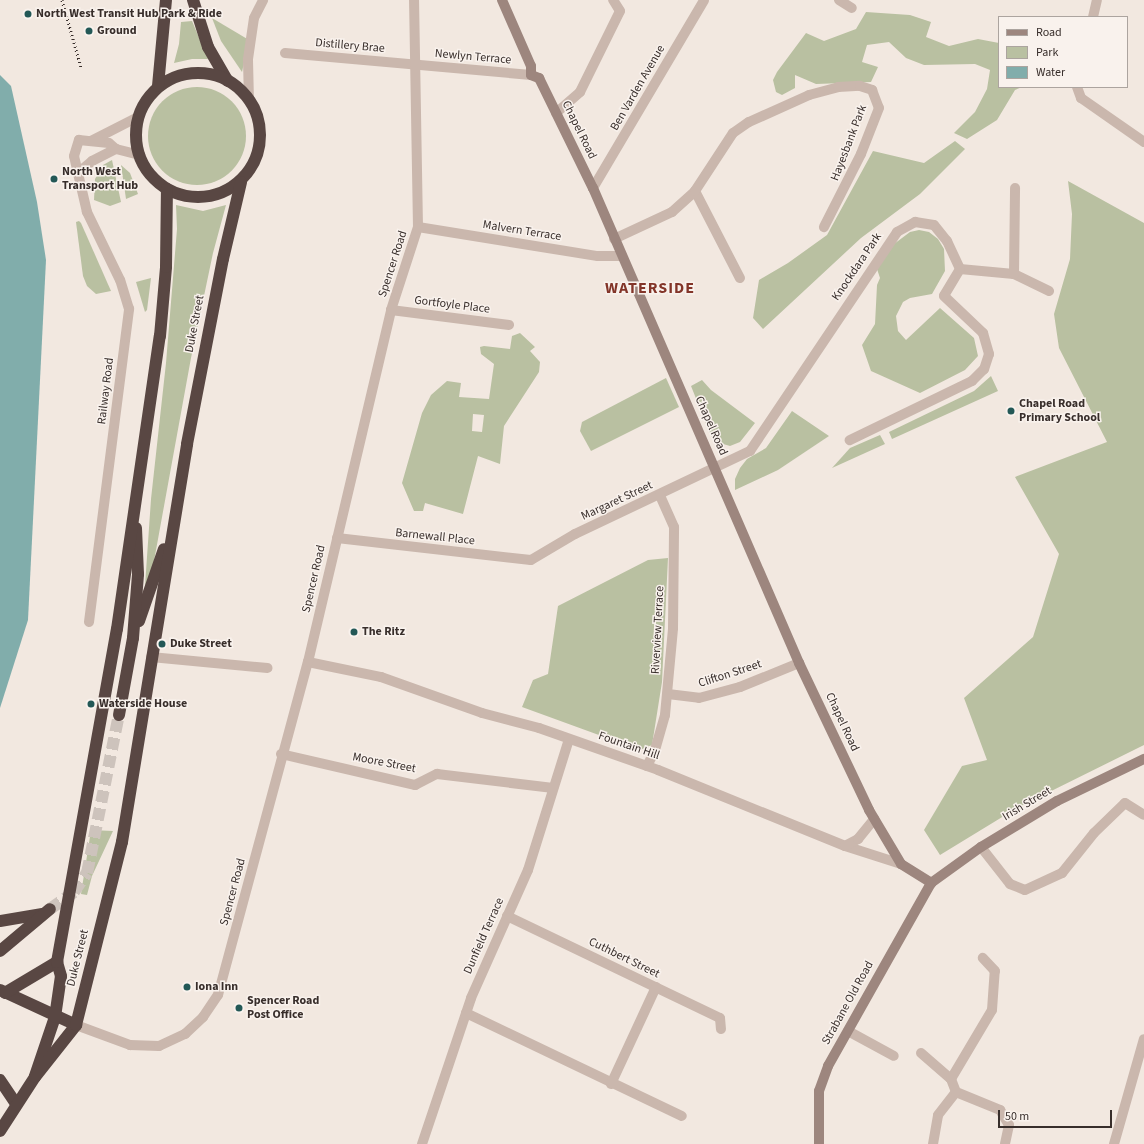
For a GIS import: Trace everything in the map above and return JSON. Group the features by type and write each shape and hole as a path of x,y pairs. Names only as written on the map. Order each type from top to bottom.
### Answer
{"highway":[{"path":"158,86 166,0"},
{"path":"193,0 208,47 228,81 249,101 259,123 260,144 254,165 241,182 224,193 208,197 191,197 167,189 153,177 140,154 136,136 138,117 158,86 172,77 191,72 210,74 228,81"},
{"name":"Duke Street","path":"76,1025 122,842 151,657 204,352 241,182"},
{"name":"Duke Street","path":"35,1077 55,1017 61,976 57,962 117,629 160,336 166,267 167,189"},
{"name":"Duke Street","path":"119,715 133,638 138,574 135,499"},
{"name":"Duke Street","path":"133,638 174,520"},
{"path":"0,921 46,911 0,951"},
{"path":"2,992 57,962"},
{"path":"0,1131 16,1104 35,1077 76,1025 55,1017 2,992"},
{"path":"0,1080 16,1104"}],"main road":[{"name":"Chapel Road","path":"502,0 531,66 531,74 539,78 593,188 799,663 874,819 901,864"},
{"name":"Irish Street","path":"931,883 981,847 1057,801 1144,759"},
{"name":"Fountain Hill","path":"901,864 931,883"},
{"name":"Strabane Old Road","path":"819,1144 819,1091 828,1066 931,883"}],"street":[{"path":"249,101 248,59 254,18 263,0"},
{"name":"Spencer Road","path":"76,1025 130,1045 159,1046 185,1034 203,1017 218,995 243,909 281,754 308,662 391,310 418,227 413,65 414,0"},
{"path":"556,113 580,92 620,11 614,0"},
{"name":"Ben Varden Avenue","path":"593,188 704,0"},
{"path":"839,0 852,8"},
{"path":"1093,16 1097,0"},
{"name":"Distillery Brae","path":"285,53 413,65"},
{"name":"Newlyn Terrace","path":"413,65 531,74"},
{"name":"Hayesbank Park","path":"614,238 672,212 695,191 733,133 749,122 809,96 838,87 860,86 872,90 879,108 858,161 824,227"},
{"path":"1078,88 1081,98 1144,142"},
{"path":"92,141 138,117"},
{"name":"Railway Road","path":"89,622 129,309 117,274 87,212 80,190 79,172 74,156 79,140 108,143 116,149 140,154"},
{"path":"79,172 92,161 116,149"},
{"path":"1014,274 1015,188"},
{"path":"695,191 740,278"},
{"name":"Knockdara Park","path":"715,468 750,450 897,232 915,222 934,225 947,241 960,269"},
{"name":"Malvern Terrace","path":"418,227 575,253 622,256"},
{"path":"850,440 972,381 984,369 989,354 983,333 944,296 960,269 1014,274 1049,291"},
{"name":"Gortfoyle Place","path":"391,310 508,325"},
{"name":"Margaret Street","path":"531,560 575,534 715,468"},
{"name":"Riverview Terrace","path":"646,766 654,750 668,694 673,628 674,527 660,495"},
{"name":"Barnewall Place","path":"337,538 531,560"},
{"path":"151,657 267,668"},
{"name":"Fountain Hill","path":"308,662 381,677 568,739 646,766 846,846 901,864"},
{"name":"Clifton Street","path":"668,694 699,698 740,687 799,663"},
{"name":"Dunfield Terrace","path":"422,1144 466,1013 528,870 568,739"},
{"name":"Moore Street","path":"281,754 415,785 437,774 553,788"},
{"path":"981,847 1010,884 1026,890 1062,873 1094,833 1125,803 1144,815"},
{"path":"846,846 858,838 874,819"},
{"name":"Cuthbert Street","path":"507,916 720,1018 721,1029"},
{"path":"951,1079 992,1010 995,971 983,958"},
{"path":"611,1084 656,987"},
{"path":"466,1013 611,1084 682,1116"},
{"path":"848,1031 894,1056"},
{"path":"1114,1144 1144,1038"},
{"path":"921,1053 951,1079 956,1092 1000,1110 1009,1125 1005,1144"},
{"path":"933,1144 938,1116 956,1092"}],"green space":[{"path":"866,12 910,15 931,22 926,37 949,46 978,39 998,43 998,88 1020,88 1015,90 997,120 967,139 954,133 975,112 987,89 990,70 975,64 924,65 906,58 889,42 867,45 862,62 878,67 871,82 816,84 795,75 795,88 782,95 776,92 773,80 777,72 806,33 824,41 856,29"},
{"path":"212,18 249,40 242,72 221,41"},
{"path":"192,21 208,59 192,59 174,63 179,44 181,22"},
{"path":"197,87 216,90 232,101 243,117 246,136 243,155 232,171 216,182 197,185 178,182 162,171 151,155 148,136 151,117 162,101 178,90"},
{"path":"955,141 965,149 920,194 861,238 763,329 753,318 759,280 788,263 827,235 873,151 924,163"},
{"path":"112,160 121,202 110,206 94,200 95,179 103,165"},
{"path":"121,165 130,173 138,194 126,199"},
{"path":"1068,181 1144,223 1144,745 1017,808 940,855 924,830 962,766 987,760 964,698 1033,637 1059,554 1015,477 1107,442 1059,348 1054,314 1070,259 1072,214"},
{"path":"176,205 203,211 226,205 213,253 191,358 150,583 145,586 151,499 166,363 177,229"},
{"path":"79,221 111,291 96,294 87,286 83,276 76,222"},
{"path":"919,230 929,232 938,239 944,249 945,271 932,294 910,298 903,302 896,316 898,331 906,340 940,308 974,338 978,356 965,370 920,393 871,371 862,345 875,324 877,285 880,278 877,269 894,244 910,232"},
{"path":"151,278 147,310 145,312 136,282"},
{"path":"520,333 535,347 530,351 540,362 539,372 504,426 500,464 478,456 463,514 425,503 423,511 414,511 402,483 422,413 431,395 447,381 461,383 459,397 489,399 494,364 481,354 480,347 484,346 510,349 512,336","holes":["473,414 484,415 482,432 472,431"]},
{"path":"991,376 998,391 892,439 889,432 974,391"},
{"path":"666,378 679,407 591,451 580,431 582,422"},
{"path":"702,380 711,390 755,423 740,442 730,446 713,441 691,386"},
{"path":"792,411 829,436 778,470 735,490 735,479 740,468 747,459 766,448"},
{"path":"880,435 885,444 832,468 850,448"},
{"path":"668,558 662,682 652,745 640,750 522,707 533,680 548,674 558,606 648,560"},
{"path":"91,830 113,831 92,876 87,895 81,894"}],"water":[{"path":"0,75 11,86 37,202 46,260 28,620 0,708"}],"tunnel":[{"path":"50,909 74,892 87,873 119,715"}],"railway":[{"path":"62,0 81,67"}],"place":[{"name":"North West Transit Hub Park & Ride","path":"28,14"},
{"name":"Ground","path":"89,31"},
{"name":"North West Transport Hub","path":"54,179"},
{"name":"Chapel Road Primary School","path":"1011,411"},
{"name":"The Ritz","path":"354,632"},
{"name":"Duke Street","path":"162,644"},
{"name":"Waterside House","path":"91,704"},
{"name":"Iona Inn","path":"187,987"},
{"name":"Spencer Road Post Office","path":"239,1008"}],"district":[{"name":"WATERSIDE","path":"650,288"}]}
